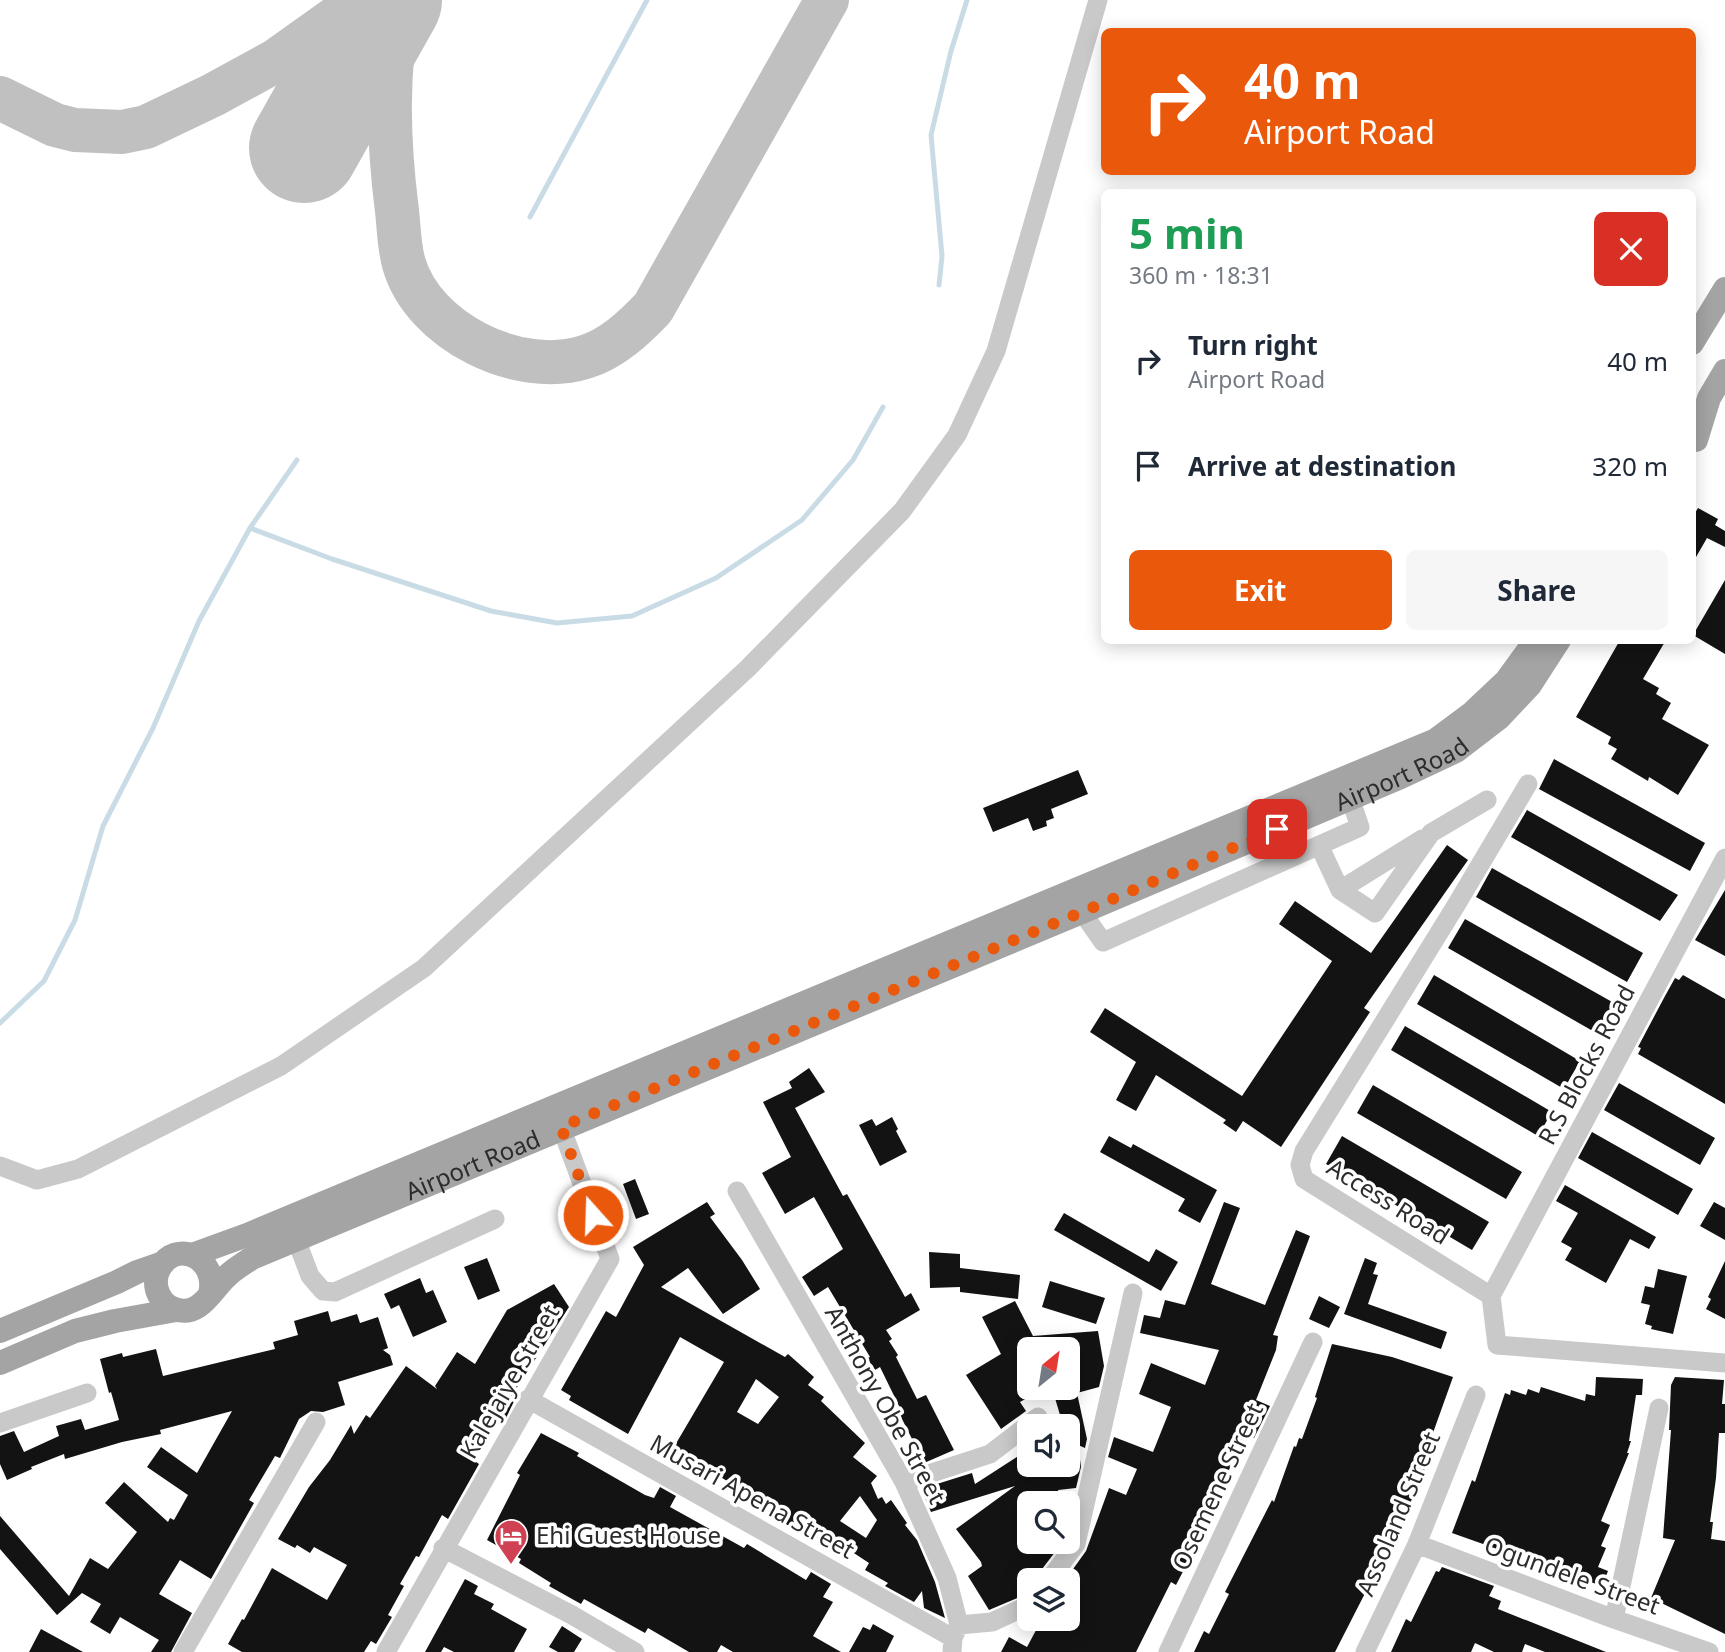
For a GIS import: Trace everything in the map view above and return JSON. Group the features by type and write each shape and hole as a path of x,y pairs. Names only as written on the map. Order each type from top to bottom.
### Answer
{"main road":[{"path":"1696,336 1725,289"},
{"path":"1696,437 1709,398 1725,372"},
{"name":"Airport Road","path":"192,1255 259,1230 1436,740 1506,681 1533,644"},
{"name":"Airport Road","path":"210,1294 235,1269 252,1258 1082,912 1455,751 1499,718 1530,685 1556,644"},
{"path":"0,1331 182,1254 192,1255 208,1267 212,1276 210,1294 204,1303 196,1308 115,1321 75,1331 0,1363"},
{"path":"163,1263 156,1280 157,1290 161,1298 176,1310"}],"street":[{"path":"0,1166 37,1180 78,1169 281,1066 424,968 747,668 902,511 957,435 996,351 1098,0"},
{"name":"Access Road","path":"1491,1296 1304,1179 1300,1165 1304,1152 1528,784"},
{"path":"1082,912 1103,942 1360,827 1350,798"},
{"path":"1340,890 1487,800"},
{"path":"1319,845 1340,890 1375,913 1431,833"},
{"name":"R.S Blocks Road","path":"1491,1296 1725,858"},
{"name":"Kalejaiye Street","path":"386,1652 610,1259 561,1127"},
{"name":"Anthony Obe Street","path":"737,1191 904,1482 947,1578 955,1638"},
{"path":"296,1239 310,1276 323,1292 335,1292 495,1219"},
{"path":"1058,1568 1076,1544 1133,1293"},
{"path":"1491,1296 1497,1345 1725,1363"},
{"name":"Osemene Street","path":"1168,1652 1312,1342"},
{"path":"0,1423 87,1393"},
{"name":"Assoland Street","path":"1365,1652 1417,1544 1476,1395"},
{"name":"Musari Apena Street","path":"528,1399 955,1638"},
{"path":"1614,1619 1659,1408"},
{"path":"183,1652 316,1422"},
{"path":"904,1482 990,1454 1017,1433"},
{"name":"Ogundele Street","path":"1417,1544 1709,1652"},
{"path":"443,1548 572,1615 635,1652"},
{"path":"955,1638 1017,1611"}],"building":[{"path":"1698,508 1718,519 1715,525 1725,531 1725,547 1707,538 1696,557"},
{"path":"1725,580 1725,654 1696,637 1696,630"},
{"path":"1618,644 1664,644 1643,679 1659,688 1656,694 1671,703 1662,719 1709,745 1678,795 1649,777 1648,781 1611,759 1617,749 1608,744 1611,737 1576,717"},
{"path":"1554,759 1705,843 1690,871 1539,789"},
{"path":"1078,770 1088,794 1051,809 1054,818 1046,821 1047,826 1033,831 1028,818 993,832 983,808"},
{"path":"1527,810 1678,895 1660,921 1511,837"},
{"path":"1447,845 1468,860 1364,1008 1370,1012 1281,1147 1243,1121 1236,1132 1223,1123 1226,1120 1156,1075 1136,1111 1116,1100 1136,1062 1090,1032 1105,1008 1242,1096 1332,961 1279,924 1295,901 1371,953"},
{"path":"1492,868 1643,953 1627,982 1476,897"},
{"path":"1725,890 1725,956 1695,940"},
{"path":"1465,919 1614,1003 1598,1034 1448,948"},
{"path":"1434,975 1580,1061 1564,1089 1417,1004"},
{"path":"1683,975 1725,999 1725,1104 1638,1054 1641,1048 1638,1047 1675,978 1679,980"},
{"path":"1405,1026 1552,1112 1538,1136 1391,1050"},
{"path":"809,1068 825,1092 795,1108 843,1196 847,1194 905,1297 911,1293 920,1310 886,1330 917,1399 926,1395 954,1450 924,1463 880,1367 875,1370 867,1358 870,1357 828,1287 814,1296 802,1277 843,1249 814,1197 785,1214 762,1173 791,1157 763,1102 792,1088 789,1082"},
{"path":"1619,1083 1715,1138 1700,1165 1604,1110"},
{"path":"1373,1085 1522,1172 1506,1199 1357,1113"},
{"path":"892,1117 907,1152 880,1166 859,1125 872,1119 876,1126"},
{"path":"1592,1132 1693,1189 1678,1215 1578,1158"},
{"path":"1109,1136 1131,1148 1133,1144 1217,1190 1200,1223 1178,1211 1185,1199 1100,1152"},
{"path":"1342,1136 1489,1222 1472,1250 1326,1164"},
{"path":"635,1179 649,1214 636,1219 623,1184"},
{"path":"1565,1185 1656,1237 1649,1249 1630,1239 1606,1283 1565,1260 1572,1248 1561,1242 1578,1213 1556,1201"},
{"path":"707,1202 715,1214 710,1217 760,1289 723,1314 688,1268 661,1287 785,1357 788,1354 814,1377 808,1385 824,1397 821,1401 865,1443 853,1457 877,1476 871,1483 878,1499 882,1497 886,1504 891,1500 917,1540 935,1582 945,1618 924,1608 922,1591 914,1602 885,1586 888,1583 865,1570 869,1563 828,1536 823,1542 800,1524 796,1530 769,1514 771,1512 738,1491 740,1489 706,1468 704,1472 671,1452 724,1362 680,1337 628,1434 569,1400 571,1396 561,1390 606,1311 616,1317 644,1265 633,1247","holes":["756,1379 779,1397 758,1424 737,1412","860,1496 877,1520 866,1538 840,1521"]},
{"path":"1224,1202 1240,1208 1211,1284 1265,1305 1296,1230 1310,1236 1273,1335 1278,1336 1276,1350 1256,1400 1270,1406 1254,1438 1246,1435 1225,1478 1222,1477 1186,1556 1190,1558 1176,1585 1171,1582 1136,1652 1001,1652 1009,1637 1027,1647 1036,1631 1080,1631 1080,1568 1074,1568 1086,1551 1109,1488 1126,1495 1137,1469 1108,1457 1114,1437 1153,1452 1171,1407 1139,1394 1151,1363 1205,1385 1219,1350 1140,1333 1144,1315 1160,1318 1165,1300 1185,1305"},
{"path":"1714,1202 1725,1208 1725,1240 1700,1226"},
{"path":"1064,1213 1149,1262 1156,1249 1178,1262 1161,1291 1054,1230"},
{"path":"929,1252 960,1254 960,1268 1020,1275 1018,1299 960,1292 960,1287 930,1288"},
{"path":"487,1258 500,1291 478,1300 464,1267"},
{"path":"1365,1258 1377,1263 1373,1274 1378,1275 1368,1304 1447,1332 1441,1349 1344,1314"},
{"path":"1725,1261 1725,1319 1706,1309 1711,1299 1708,1297"},
{"path":"1658,1269 1687,1276 1673,1334 1651,1329 1652,1326 1645,1324 1650,1305 1641,1303 1645,1286 1654,1288"},
{"path":"420,1278 426,1293 433,1290 447,1322 413,1337 399,1305 391,1309 384,1294"},
{"path":"1050,1281 1105,1298 1096,1324 1042,1307"},
{"path":"554,1284 569,1307 516,1389 519,1391 506,1418 499,1414 472,1459 479,1464 448,1519 442,1515 419,1557 416,1556 400,1584 404,1586 388,1615 392,1617 376,1644 371,1641 364,1652 242,1652 228,1644 272,1568 327,1600 347,1565 314,1547 310,1553 297,1545 295,1548 278,1539 351,1425 354,1434 366,1415 370,1418 406,1366 437,1389 435,1386 457,1352 475,1364 507,1310"},
{"path":"1319,1296 1340,1307 1329,1328 1309,1319"},
{"path":"1015,1301 1033,1336 1098,1331 1104,1366 1099,1387 1080,1392 1080,1337 1017,1337 1017,1400 1024,1400 1020,1402 1026,1411 1017,1414 1017,1417 1001,1429 966,1375 1001,1354 982,1317"},
{"path":"328,1311 331,1322 357,1314 360,1323 378,1317 388,1348 383,1350 390,1355 393,1365 338,1382 345,1405 323,1412 311,1411 299,1419 280,1458 275,1456 249,1500 254,1503 211,1579 180,1560 159,1594 192,1613 171,1652 151,1652 159,1640 120,1617 110,1634 90,1622 101,1604 82,1593 57,1615 0,1549 0,1516 69,1596 90,1558 108,1569 137,1532 105,1503 124,1482 168,1522 170,1518 174,1520 188,1495 147,1467 161,1447 197,1473 232,1411 160,1430 161,1434 65,1459 64,1454 7,1480 0,1464 0,1436 14,1431 24,1452 59,1436 56,1426 81,1419 85,1430 119,1420 100,1359 156,1349 163,1376 275,1349 273,1342 298,1335 294,1321"},
{"path":"1332,1344 1392,1357 1453,1377 1424,1458 1429,1460 1405,1515 1400,1513 1380,1556 1383,1558 1335,1652 1194,1652 1204,1631 1209,1634 1229,1594 1225,1592 1272,1500 1274,1502 1294,1446 1296,1447 1299,1438 1302,1439"},
{"path":"1596,1377 1643,1379 1642,1395 1636,1395 1629,1453 1601,1521 1610,1525 1601,1546 1606,1548 1598,1567 1608,1571 1602,1586 1452,1533 1472,1480 1475,1482 1505,1393 1510,1395 1511,1390 1526,1395 1528,1389 1539,1393 1541,1387 1585,1401 1586,1394 1595,1396"},
{"path":"1675,1377 1724,1380 1722,1404 1725,1404 1725,1433 1719,1433 1710,1522 1713,1522 1711,1539 1725,1541 1725,1634 1651,1598 1675,1540 1663,1538 1671,1430 1671,1385"},
{"path":"1056,1400 1079,1400 1087,1439 1085,1448 1080,1446 1080,1414 1060,1414"},
{"path":"541,1433 579,1453 577,1456 645,1495 654,1498 660,1487 676,1496 670,1507 744,1548 747,1544 806,1580 811,1572 831,1584 823,1597 833,1602 813,1636 841,1652 733,1652 721,1645 717,1652 689,1652 648,1628 645,1633 584,1599 581,1604 549,1586 551,1583 519,1563 521,1559 487,1540 520,1475 517,1473"},
{"path":"1017,1457 1017,1477 1079,1477 1076,1488 1017,1491 1017,1554 1054,1554 1043,1568 1017,1568 1017,1598 989,1610 968,1576 982,1566 981,1562 956,1529 1015,1486 931,1512 921,1489 972,1473 975,1484"},
{"path":"1442,1567 1494,1586 1489,1596 1501,1601 1498,1609 1606,1652 1545,1652 1525,1644 1522,1652 1494,1652 1475,1643 1471,1652 1391,1652 1406,1619 1411,1622 1436,1571 1439,1572"},
{"path":"465,1579 478,1586 474,1594 494,1604 491,1609 527,1629 514,1652 454,1652 444,1647 441,1652 425,1652"},
{"path":"873,1624 894,1636 886,1652 849,1652 863,1627 870,1630"},
{"path":"562,1626 582,1639 574,1652 558,1652 549,1647"},
{"path":"41,1629 83,1652 29,1652"}],"waterway":[{"path":"530,217 647,0"},
{"path":"939,285 942,256 931,135 951,51 967,0"},
{"path":"250,528 332,559 491,611 557,623 632,616 716,578 802,520 853,460 883,407"},
{"path":"0,1023 44,981 75,920 103,826 153,728 199,621 250,528 297,460"}],"taxiway":[{"path":"0,98 55,125 75,130 122,132 146,127 277,60 361,0"},
{"path":"400,0 392,53 390,132 404,264 415,288 431,310 453,329 477,344 504,355 532,361 559,362 585,357 604,349 631,330 653,308 827,0"}],"runway":[{"path":"304,148 387,0"}],"place":[{"name":"Ehi Guest House","path":"511,1566"}],"route":[{"path":"593,1215 561,1127 1277,829"}]}
